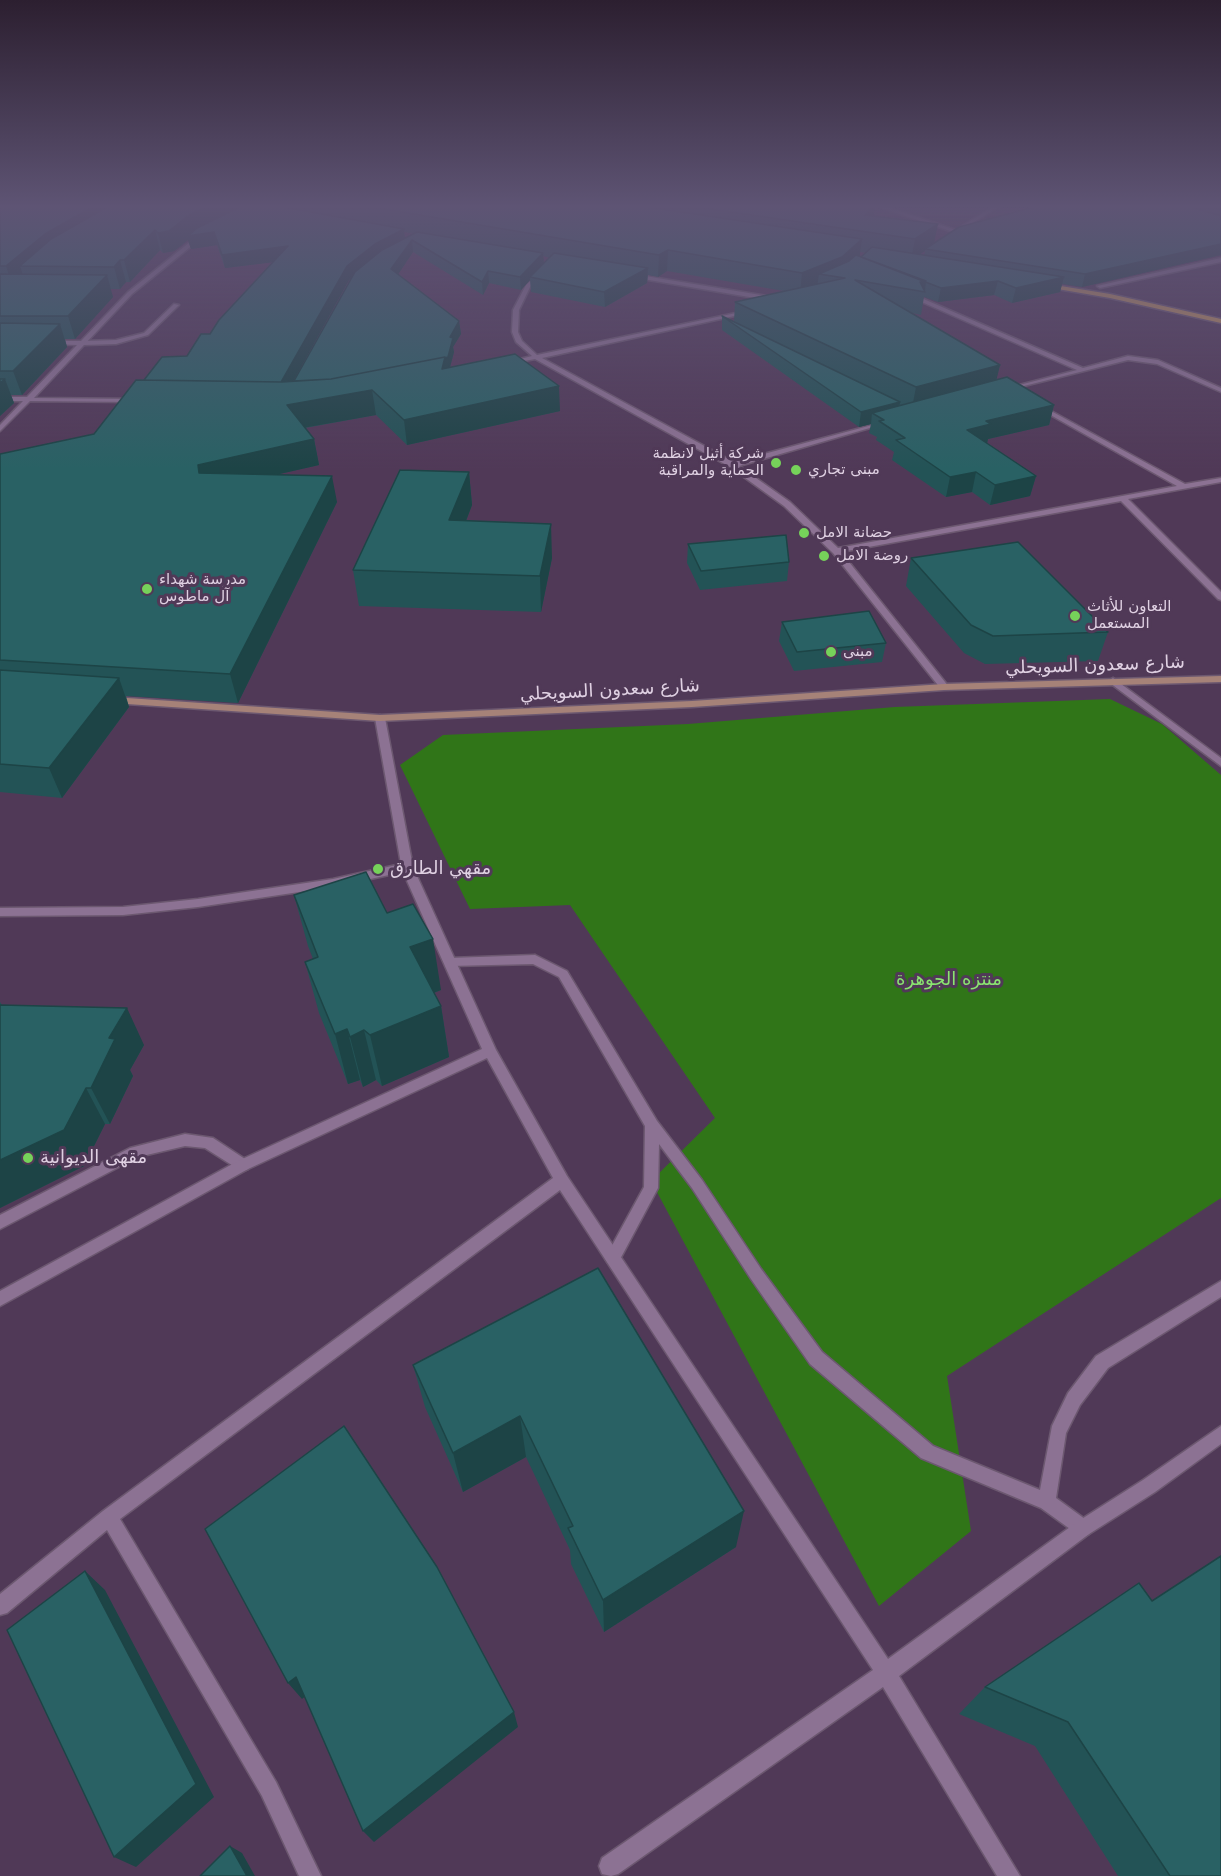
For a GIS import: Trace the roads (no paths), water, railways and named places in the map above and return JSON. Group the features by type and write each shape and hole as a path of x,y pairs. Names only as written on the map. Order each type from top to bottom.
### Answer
{"main road":[{"path":"1096,294 1221,321"},
{"path":"1133,294 1221,314"},
{"name":"شارع سعدون السويحلي","path":"104,699 380,718 703,703 944,687 1221,680"}],"street":[{"path":"0,429 129,294"},
{"path":"523,294 514,322 519,342 537,358 733,465 787,504 836,551 944,687"},
{"path":"736,294 786,302"},
{"path":"904,294 1083,370"},
{"path":"764,307 775,304"},
{"path":"42,342 116,342 146,334 176,306"},
{"path":"504,364 753,309"},
{"path":"711,320 721,325"},
{"path":"996,392 1128,358 1158,362 1221,390"},
{"path":"1007,389 1017,395"},
{"path":"0,399 147,401"},
{"path":"1028,401 1184,487"},
{"path":"733,465 897,419"},
{"path":"836,551 1221,480"},
{"path":"1122,498 1221,597"},
{"path":"1113,681 1221,763"},
{"path":"380,718 407,867 490,1051 562,1180 886,1673 1009,1876"},
{"path":"0,912 123,911 187,904 333,883 407,867"},
{"path":"450,962 535,959 563,974 652,1125 697,1184 756,1274 816,1358 927,1452 1047,1502 1083,1528"},
{"path":"0,1299 243,1165 490,1051"},
{"path":"613,1258 651,1188 652,1125"},
{"path":"0,1222 135,1152 184,1140 208,1142 243,1165"},
{"path":"0,1606 109,1517 562,1180"},
{"path":"1047,1502 1058,1432 1074,1399 1102,1362 1221,1288"},
{"path":"609,1866 886,1673 1083,1528 1149,1486 1221,1434"},
{"path":"109,1517 269,1789 310,1876"}],"place":[{"name":"شركة أثيل لانظمة الحماية والمراقبة","path":"776,463"},
{"name":"مبنى تجاري","path":"796,470"},
{"name":"حضانة الامل","path":"804,533"},
{"name":"روضة الامل","path":"824,556"},
{"name":"مدرسة شهداء آل ماطوس","path":"147,589"},
{"name":"التعاون للأثاث المستعمل","path":"1075,616"},
{"name":"مبنى","path":"831,652"},
{"name":"مقهي الطارق","path":"378,869"},
{"name":"مقهى الديوانية","path":"28,1158"}],"park label":[{"name":"منتزه الجوهرة","path":"949,980"}]}
